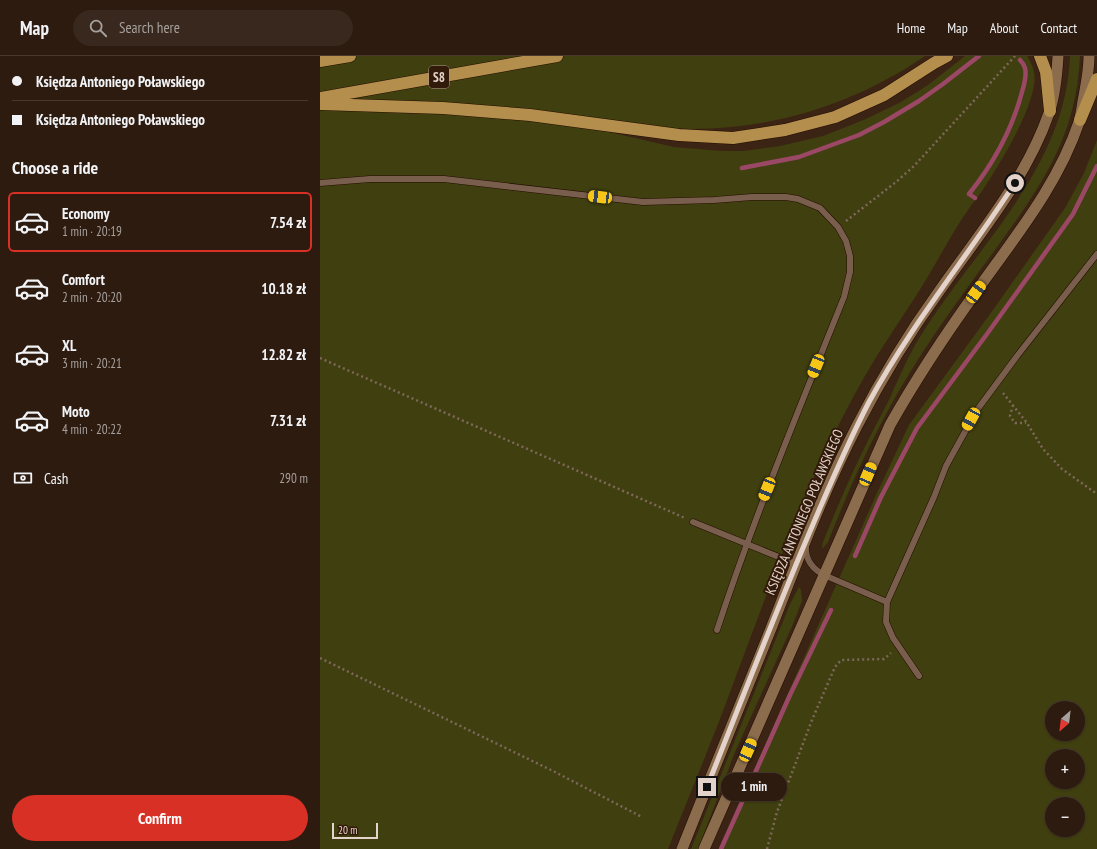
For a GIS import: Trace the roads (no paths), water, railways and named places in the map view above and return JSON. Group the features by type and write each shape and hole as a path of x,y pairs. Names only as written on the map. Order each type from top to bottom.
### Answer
{"highway":[{"path":"320,61 346,56"},
{"name":"S8","path":"320,98 558,56"},
{"path":"320,104 443,108 530,114 679,136 733,138 785,130 835,117 884,95 938,60 947,56"},
{"path":"1040,56 1046,72 1050,111"},
{"path":"1080,120 1097,79"}],"main road":[{"name":"KSIĘDZA ANTONIEGO POŁAWSKIEGO","path":"682,849 796,564 843,454 893,360 939,290 1015,183 1034,149 1050,111 1055,90 1058,56"},
{"path":"704,849 890,424 967,304 1047,190 1062,163 1080,120 1089,69 1089,56"}],"lane":[{"path":"320,182 370,179 444,179 643,202 786,197 798,199 820,208 838,227 846,242 850,256 850,272 844,297 746,544 717,630"},
{"path":"919,676 893,638 886,622 887,602 934,497 946,466 977,410 1097,254"},
{"path":"692,522 796,564"},
{"path":"809,534 806,546 806,555 813,567 824,576 887,602"}],"waterway":[{"path":"742,168 799,157 859,135 919,101 979,56"},
{"path":"975,198 969,194 994,159 1013,120 1018,106 1026,74 1025,67 1020,60"},
{"path":"855,556 881,497 917,428 1073,214 1097,166"},
{"path":"721,849 790,695 831,610"}]}
